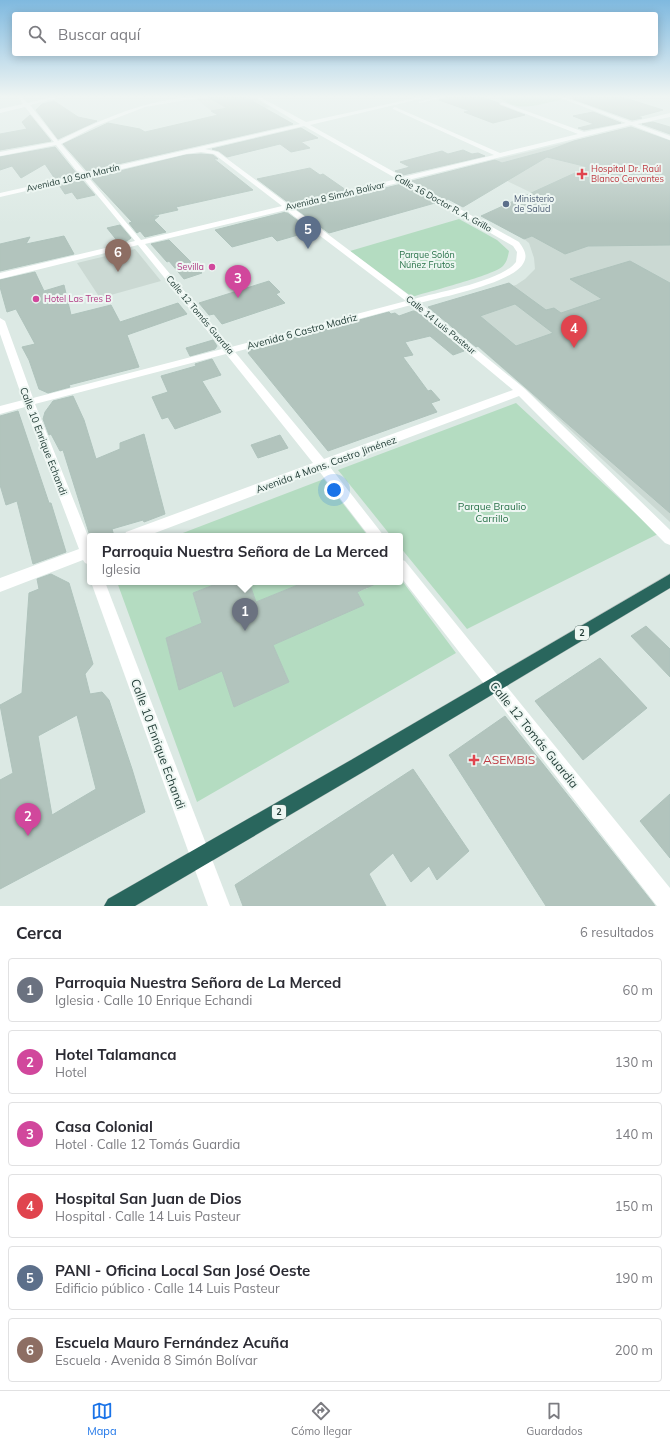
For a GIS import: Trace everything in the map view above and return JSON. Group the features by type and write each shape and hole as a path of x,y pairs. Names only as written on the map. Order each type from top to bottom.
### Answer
{"highway":[{"name":"2","path":"115,906 670,580"}],"street":[{"name":"Calle 12 Tomás Guardia","path":"55,139 138,242 229,350 375,533"},
{"path":"0,154 58,143 65,139"},
{"name":"Avenida 10 San Martín","path":"0,195 242,139"},
{"name":"Avenida 10 San Martín","path":"216,153 215,149 250,139"},
{"name":"Calle 16 Doctor R. A. Grillo","path":"330,139 516,244 521,253"},
{"path":"464,139 499,155"},
{"name":"Avenida 8 Simón Bolívar","path":"0,276 401,180 563,139"},
{"path":"186,152 201,150 216,153"},
{"name":"Calle 14 Luis Pasteur","path":"216,153 413,302 521,391 670,539"},
{"name":"Avenida 6 Castro Madriz","path":"0,410 413,302 502,276 518,265 521,259 521,253"},
{"name":"Calle 10 Enrique Echandi","path":"0,321 29,402 87,549"},
{"name":"Avenida 4 Mons. Castro Jiménez","path":"139,533 521,391"},
{"path":"0,585 87,555"},
{"name":"Calle 12 Tomás Guardia","path":"403,569 670,905"},
{"name":"Calle 10 Enrique Echandi","path":"99,585 219,906"}],"shaded area":[{"path":"580,139 663,139 670,142 670,522 525,388 433,308 516,285 525,279 535,269 534,258 529,243 524,239 584,218 474,165"},
{"path":"135,249 161,281 100,298 77,263"}],"green space":[{"name":"Parque Solón Núñez Frutos","path":"459,219 497,240 509,251 503,266 488,274 412,297 350,251"},
{"name":"Parque Braulio Carrillo","path":"516,403 658,534 467,629 403,551 403,533 389,533 338,470"},
{"path":"324,479 366,533 183,533"},
{"path":"403,582 456,653 197,802 118,585 213,585 193,593 202,623 166,638 179,689 222,671 234,707 289,682 273,645 363,605 357,592 368,588 366,585 403,585"},
{"path":"250,585 298,585 256,602"}],"building":[{"path":"0,139 50,139 51,141 0,150"},
{"path":"73,139 226,139 87,171 63,144"},
{"path":"253,139 313,139 301,142 310,148 291,152 280,144 227,157 219,151 212,149"},
{"path":"581,139 665,139 670,141 670,245 588,246 565,254 532,236 524,239 481,216 588,167 547,157 463,207 448,199 446,200 412,181 495,160 502,163 550,150"},
{"path":"55,147 77,174 55,179 45,164 21,178 12,166 0,170 0,157"},
{"path":"463,150 472,154 478,153 485,156 403,175 395,171 410,167 400,162 442,151 448,154"},
{"path":"186,155 213,155 218,159 214,159 253,190 176,207 178,210 151,216 159,216 154,220 166,232 145,237 140,231 137,233 129,223 132,222 91,178"},
{"path":"310,168 320,175 323,174 346,190 289,203 257,179"},
{"path":"82,180 95,195 77,199 72,192 65,194 59,185"},
{"path":"402,184 435,203 329,233 296,209"},
{"path":"286,212 312,231 277,241 272,236 232,247 215,230"},
{"path":"120,225 131,238 127,241 119,243 107,228"},
{"path":"64,236 74,254 0,271 0,244 30,237 26,244"},
{"path":"169,240 202,273 184,279 169,261 167,262 151,244"},
{"path":"630,261 670,283 670,513 478,346 476,347 428,307 509,283 546,310 554,308 561,313 602,299 570,279","holes":["515,304 553,333 516,346 480,316"]},
{"path":"35,272 44,291 64,285 71,315 111,305 120,322 178,303 187,314 127,335 139,367 69,385 70,387 48,393 39,389 29,360 22,347 35,344 16,309 7,312 0,287 0,280"},
{"path":"269,281 280,292 276,294 285,303 222,324 214,314 209,315 199,303"},
{"path":"416,311 464,351 453,355 430,336 405,342 413,355 403,357 428,391 431,390 440,400 431,403 437,412 328,451 248,353 252,349 389,312 391,314 395,313 399,316"},
{"path":"213,340 217,346 215,349 190,356 186,348"},
{"path":"212,359 221,375 202,381 221,412 175,429 168,417 162,419 152,397 168,392 161,376 196,366 195,364"},
{"path":"73,396 84,420 96,459 120,449 120,443 144,434 165,514 144,522 143,520 112,529 113,533 89,533 63,450 60,451 51,434 49,435 43,419 45,412 53,401"},
{"path":"18,411 49,503 51,503 66,552 33,564 17,501 6,505 0,485 0,416"},
{"path":"280,435 288,448 258,458 251,445"},
{"path":"51,574 69,583 93,664 85,674 90,694 102,692 109,700 145,812 0,889 0,780 13,773 0,705 22,693 29,593 39,589 37,579","holes":["77,715 96,789 52,815 38,736"]},
{"path":"213,585 250,585 256,602 298,585 373,585 357,592 364,605 273,645 289,682 234,707 222,671 179,690 166,638 202,623 193,593"},
{"path":"646,626 670,649 670,677 631,636"},
{"path":"600,658 647,708 583,760 535,701"},
{"path":"505,716 655,906 546,906 449,755"},
{"path":"413,769 469,851 437,880 429,866 411,882 393,853 369,874 386,906 243,906 235,885"},
{"path":"670,794 670,858 640,821"}],"place":[{"name":"Hospital Dr. Raúl Blanco Cervantes","path":"582,174"},
{"name":"Ministerio de Salud","path":"506,204"},
{"name":"PANI - Oficina Local San José Oeste","path":"308,249"},
{"name":"Sevilla","path":"212,267"},
{"name":"Escuela Mauro Fernández Acuña","path":"118,272"},
{"name":"Casa Colonial","path":"238,298"},
{"name":"Hotel Las Tres B","path":"36,299"},
{"name":"Hospital San Juan de Dios","path":"574,348"},
{"name":"Parroquia Nuestra Señora de La Merced","path":"245,631"},
{"name":"ASEMBIS","path":"474,760"},
{"name":"Hotel Talamanca","path":"28,836"}]}
